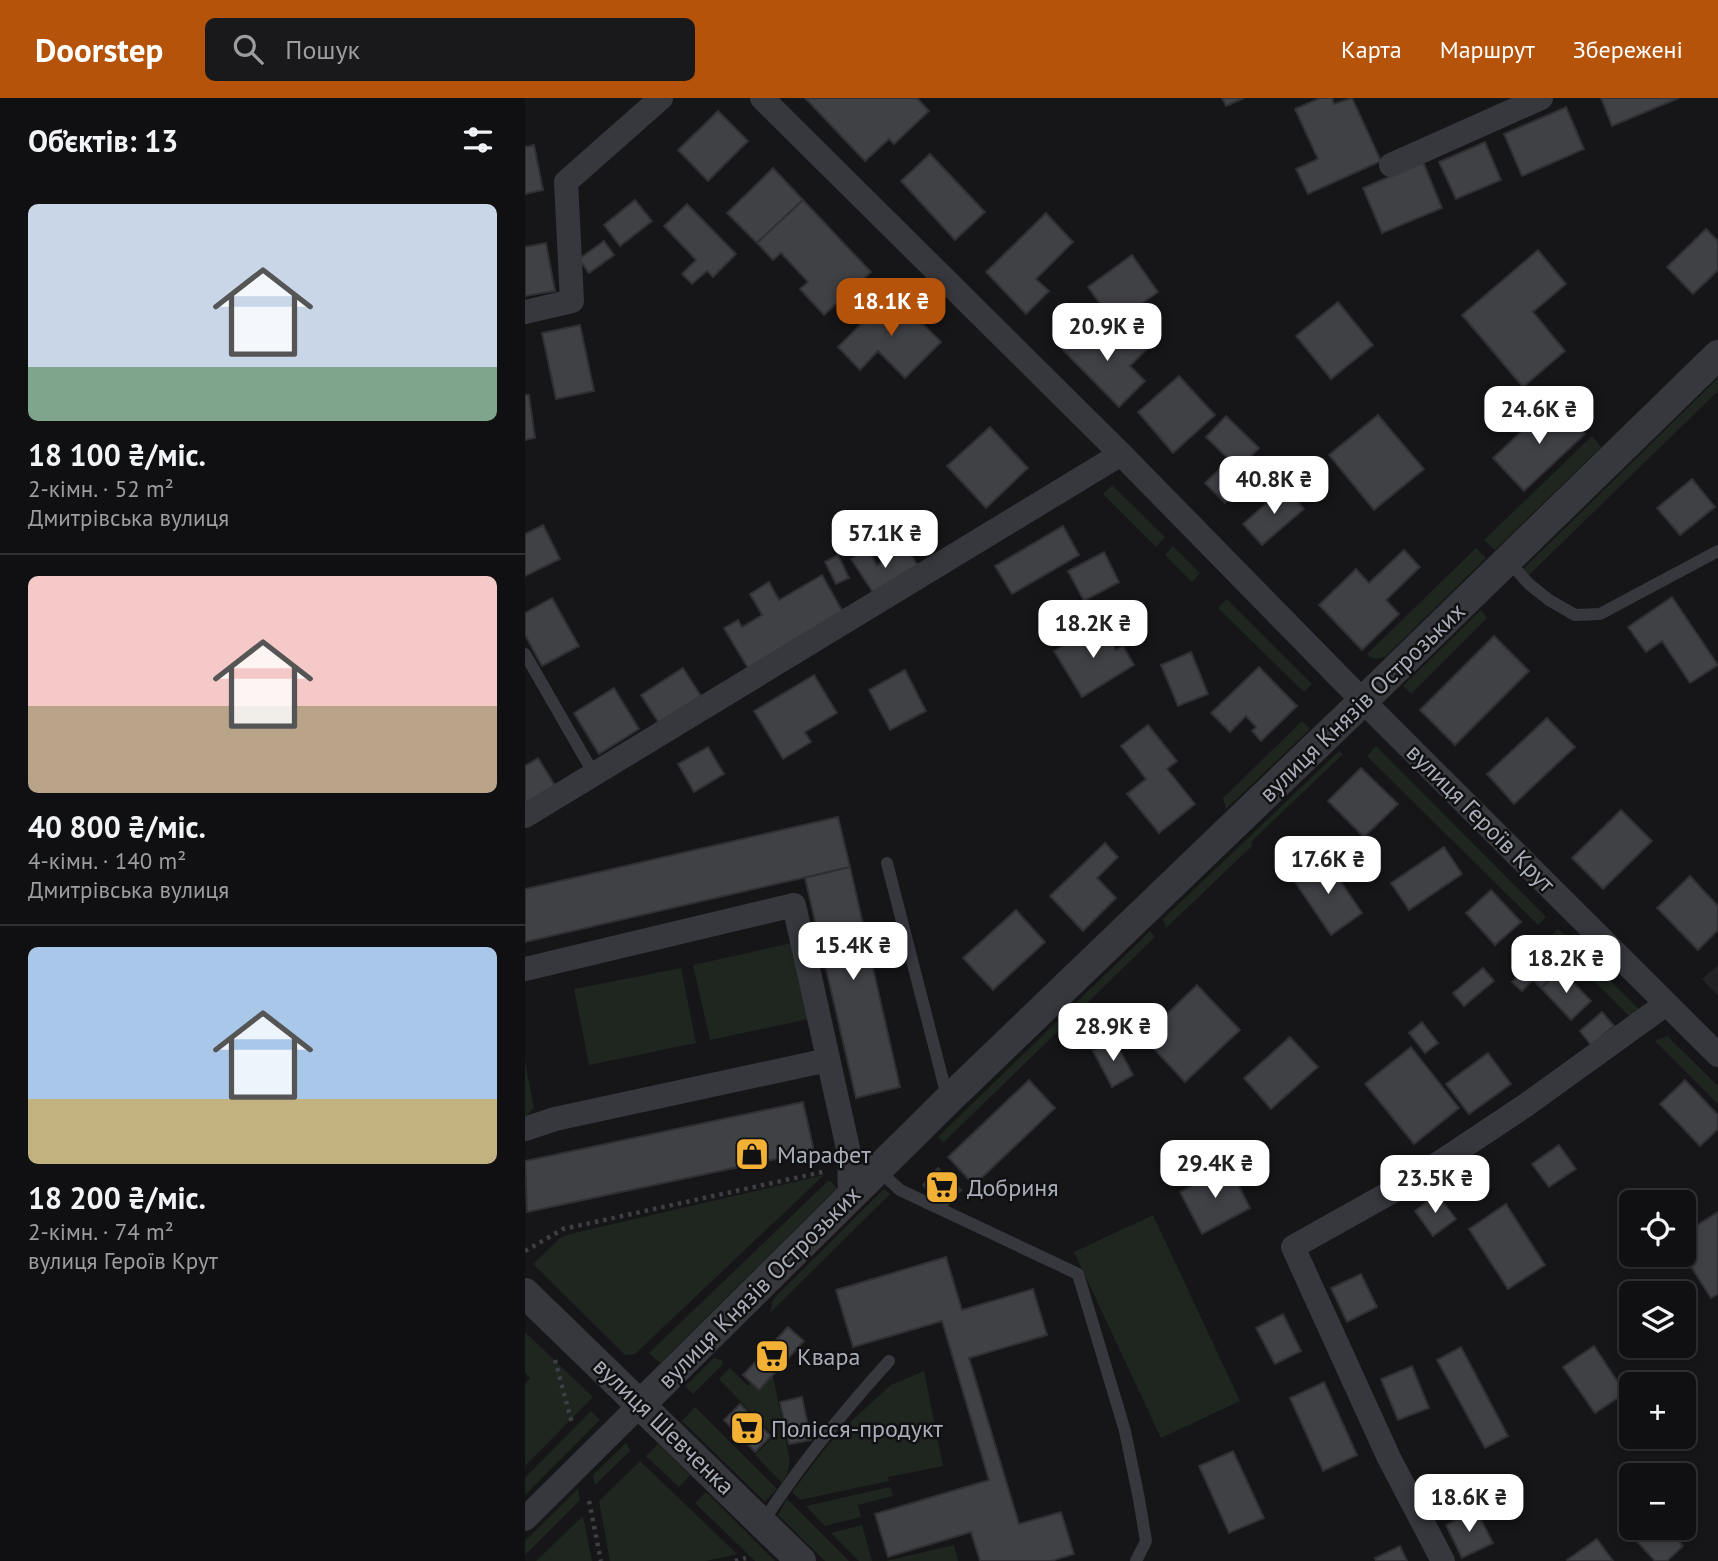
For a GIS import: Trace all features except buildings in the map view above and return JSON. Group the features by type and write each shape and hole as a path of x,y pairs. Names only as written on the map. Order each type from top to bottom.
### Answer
{"street":[{"path":"525,312 572,301 566,182 660,98"},
{"name":"вулиця Героїв Крут","path":"762,98 1121,454 1363,701 1718,1055"},
{"path":"1391,165 1541,98"},
{"name":"вулиця Князів Острозьких","path":"525,1518 948,1100 1718,355"},
{"path":"525,816 1121,454"},
{"path":"525,969 794,905 849,1153 850,1198"},
{"path":"1443,1561 1389,1458 1293,1247 1418,1177 1526,1105 1666,1004"},
{"path":"525,1129 555,1119 828,1060"},
{"name":"вулиця Шевченка","path":"525,1293 801,1561"}],"lane":[{"path":"1508,561 1529,584 1549,600 1576,615 1600,614 1718,551"},
{"path":"525,654 594,774"},
{"path":"887,863 948,1100"},
{"path":"878,1170 899,1190 1078,1274 1121,1417 1139,1499 1146,1541 1136,1561"},
{"path":"763,1522 783,1490 838,1417 889,1361"}],"path":[{"path":"525,1251 563,1229 836,1169"},
{"path":"552,1352 572,1423"},
{"path":"589,1501 601,1561"},
{"path":"735,1561 747,1559"}],"shaded area":[{"path":"1718,378 1718,391 1528,576 1522,570"},
{"path":"1592,436 1601,447 1495,550 1484,540"},
{"path":"1112,485 1165,537 1156,547 1103,494"},
{"path":"1173,546 1200,573 1192,582 1165,555"},
{"path":"1476,548 1486,558 1386,656 1376,659 1367,654"},
{"path":"1227,599 1312,684 1304,692 1218,608"},
{"path":"1481,610 1487,618 1411,694 1403,686"},
{"path":"1302,721 1310,729 1226,809 1223,798"},
{"path":"1376,746 1546,917 1538,925 1367,756"},
{"path":"1339,751 1343,754 1166,928 1163,919"},
{"path":"1558,929 1642,1012 1634,1021 1550,937"},
{"path":"1150,931 1155,937 943,1143 938,1137"},
{"path":"796,942 813,1018 710,1040 693,965"},
{"path":"1718,965 1718,996 1702,979"},
{"path":"681,968 696,1043 589,1065 574,989"},
{"path":"1667,1036 1718,1086 1718,1104 1655,1041"},
{"path":"525,1061 534,1108 525,1118"},
{"path":"824,1175 635,1354 625,1355 533,1264 560,1238 570,1234"},
{"path":"829,1180 837,1188 660,1363 649,1353"},
{"path":"884,1189 890,1194 770,1313 773,1300 778,1294"},
{"path":"1153,1215 1240,1401 1161,1438 1074,1252"},
{"path":"525,1332 593,1397 525,1466 525,1384 530,1378 525,1372"},
{"path":"714,1358 722,1360 723,1364 693,1394 685,1386"},
{"path":"768,1366 772,1371 790,1461 782,1483 755,1455 774,1436 719,1379 730,1368 748,1386"},
{"path":"924,1371 943,1466 888,1477 889,1481 800,1500 792,1492 846,1426 891,1385"},
{"path":"695,1407 777,1489 765,1502 682,1421"},
{"path":"591,1411 600,1420 525,1495 525,1478"},
{"path":"626,1443 630,1451 595,1485 593,1475"},
{"path":"658,1444 690,1475 679,1487 646,1456"},
{"path":"640,1461 737,1554 706,1561 610,1561 599,1501"},
{"path":"890,1487 893,1496 858,1505 861,1517 825,1526 806,1506"},
{"path":"578,1489 580,1500 525,1555 525,1541"},
{"path":"706,1492 775,1561 755,1561 695,1503"},
{"path":"787,1499 849,1561 825,1561 778,1515"},
{"path":"583,1516 592,1561 536,1561"},
{"path":"862,1525 872,1561 859,1561 831,1533"},
{"path":"954,1545 958,1561 886,1561"}],"place":[{"name":"Марафет","path":"752,1154"},
{"name":"Добриня","path":"942,1187"},
{"name":"Квара","path":"772,1356"},
{"name":"Полісся-продукт","path":"747,1428"}]}
